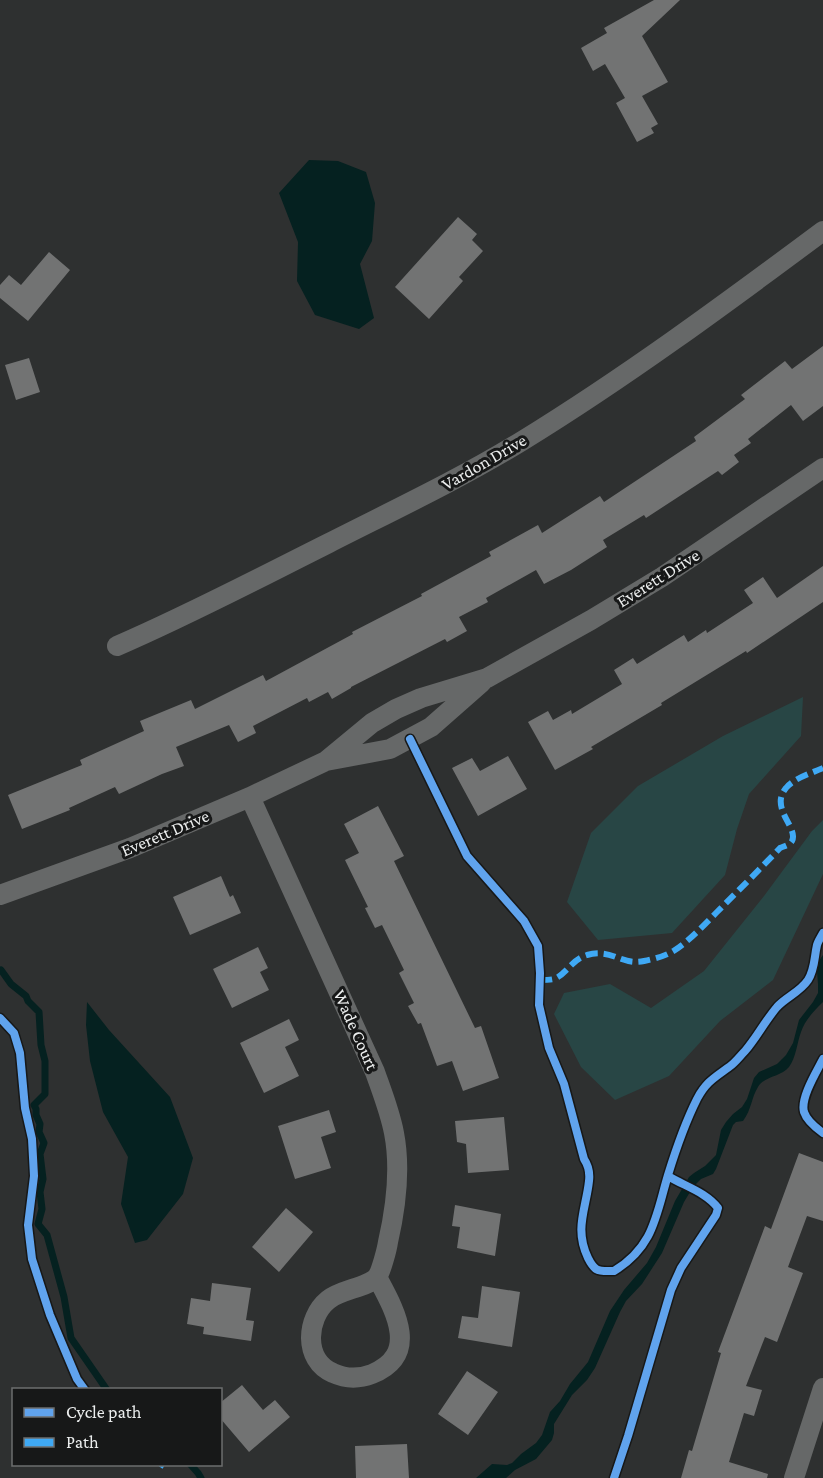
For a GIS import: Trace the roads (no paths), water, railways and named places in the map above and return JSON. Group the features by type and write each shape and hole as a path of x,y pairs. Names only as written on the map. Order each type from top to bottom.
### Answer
{"street":[{"name":"Vardon Drive","path":"117,646 173,622 436,489 521,441 626,373 823,231"},
{"name":"Everett Drive","path":"326,761 390,749 431,727 487,678 662,577 823,468"},
{"name":"Everett Drive","path":"0,896 130,848 250,797 326,761 372,723 396,709 421,698 487,678"},
{"name":"Wade Court","path":"250,797 375,1072 387,1105 397,1158 397,1188 391,1230 377,1277"},
{"path":"377,1277 400,1328 398,1351 392,1361 380,1371 363,1377 348,1378 331,1372 323,1366 314,1353 310,1339 312,1324 319,1309 328,1299 340,1292 377,1277"},
{"path":"794,1478 823,1388"}],"waterway":[{"path":"1,970 11,984 26,996 39,1012 41,1045 45,1061 45,1094 34,1105 40,1124 39,1132 44,1143 40,1154 43,1179 40,1192 42,1209 38,1224 47,1235 64,1297 71,1338 106,1388"},
{"path":"192,1466 201,1478"}]}
